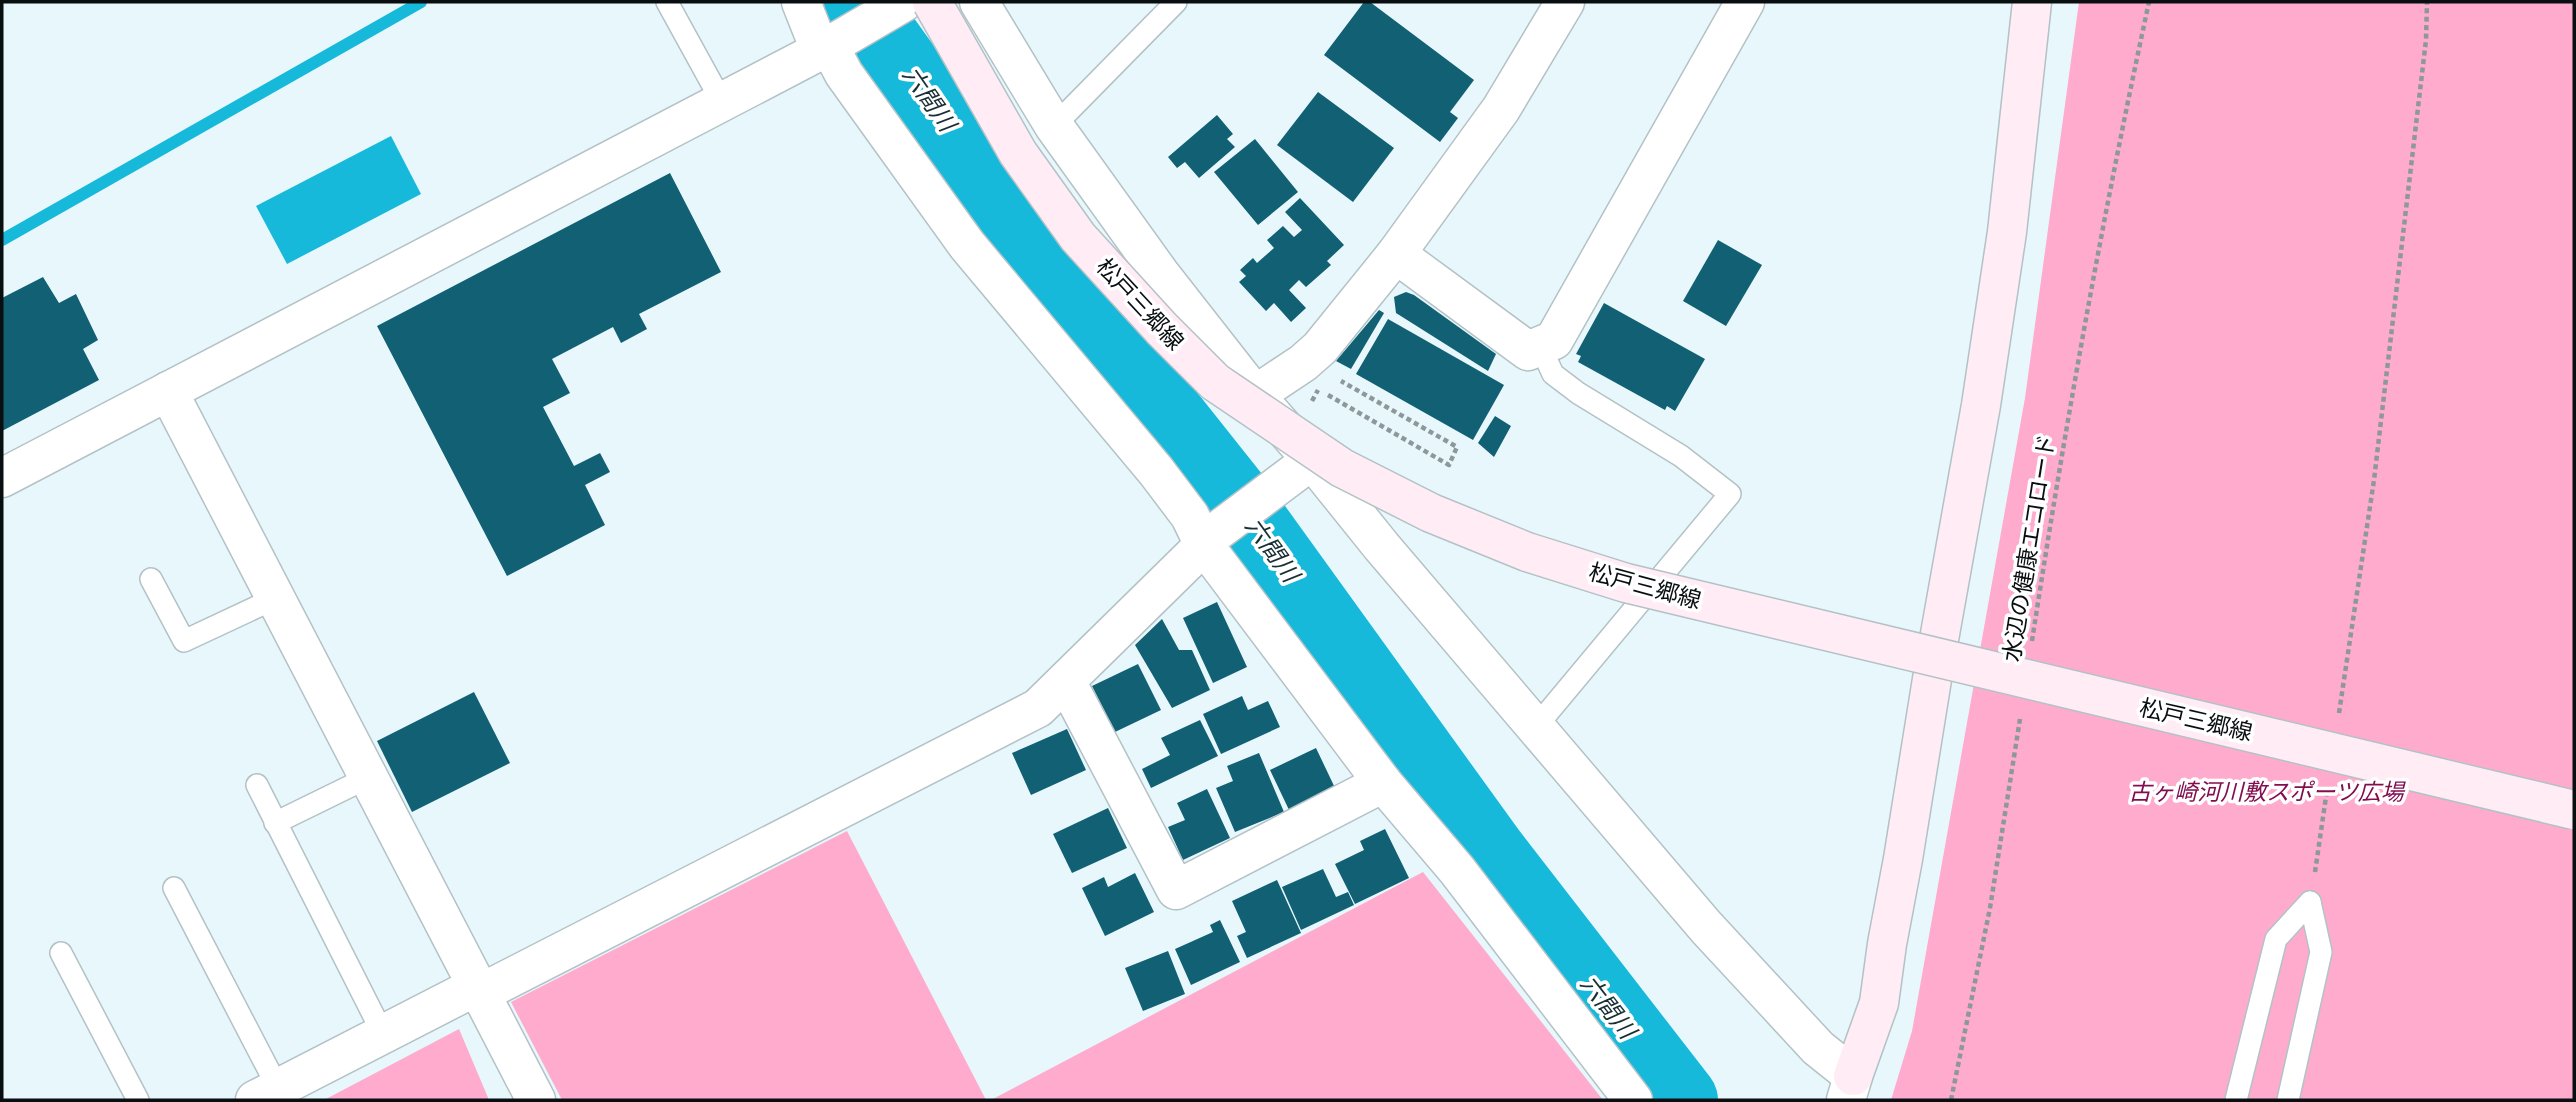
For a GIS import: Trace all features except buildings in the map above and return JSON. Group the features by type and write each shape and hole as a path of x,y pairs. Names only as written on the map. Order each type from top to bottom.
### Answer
{"main road":[{"name":"松戸三郷線","path":"932,2 1026,163 1078,237 1162,329 1215,382 1264,417 1342,468 1431,513 1527,552 1626,583 2574,810"},
{"path":"1852,1092 1879,1003 1981,405 2009,218 2032,2"}],"street":[{"path":"801,2 825,48 967,245 1156,471 1383,783 1457,870 1633,1100"},
{"path":"2,478 825,48 904,2"},
{"path":"979,2 1054,125 1161,275 1255,395 1300,468 1382,547 1706,927 1818,1048 1852,1092"},
{"path":"1255,395 1303,363 1320,348 1396,254 1501,109 1565,2"},
{"path":"1396,254 1528,351 1554,340 1745,2"},
{"path":"168,391 536,1100"},
{"path":"266,1094 1038,708 1208,540 1300,468"},
{"path":"1066,681 1176,890 1383,783"}],"lane":[{"path":"667,2 722,102"},
{"path":"1054,125 1176,2"},
{"path":"1535,728 1730,494 1681,456 1578,393 1553,374 1540,346"},
{"path":"151,579 184,640 276,598"},
{"path":"275,823 369,777"},
{"path":"257,785 383,1034"},
{"path":"174,888 266,1094"},
{"path":"2236,1100 2276,939 2310,902"},
{"path":"2288,1100 2321,952 2310,902"},
{"path":"61,953 138,1100"}],"path":[{"name":"水辺の健康エコロード","path":"2031,647 2082,337 2121,128 2148,2"},
{"path":"2337,725 2376,467 2426,40 2427,2"},
{"path":"1318,390 1449,465 1457,447 1338,380"},
{"path":"1951,1100 1990,908 2020,716"},
{"path":"2310,902 2329,779"}],"green space":[{"name":"古ヶ崎河川敷スポーツ広場","path":"2079,2 2574,2 2574,1100 1891,1100 1912,1031 2025,398"},
{"path":"847,831 986,1100 562,1100 511,1002"},
{"path":"1423,872 1603,1100 991,1100"},
{"path":"459,1029 489,1100 324,1100"}],"water":[{"path":"845,2 886,2 918,53 888,72"},
{"path":"391,136 421,194 287,264 256,206"}],"waterway":[{"path":"2,240 421,2"},
{"name":"六間川","path":"861,2 877,30 1020,229 1233,497 1489,852 1681,1100"}]}
